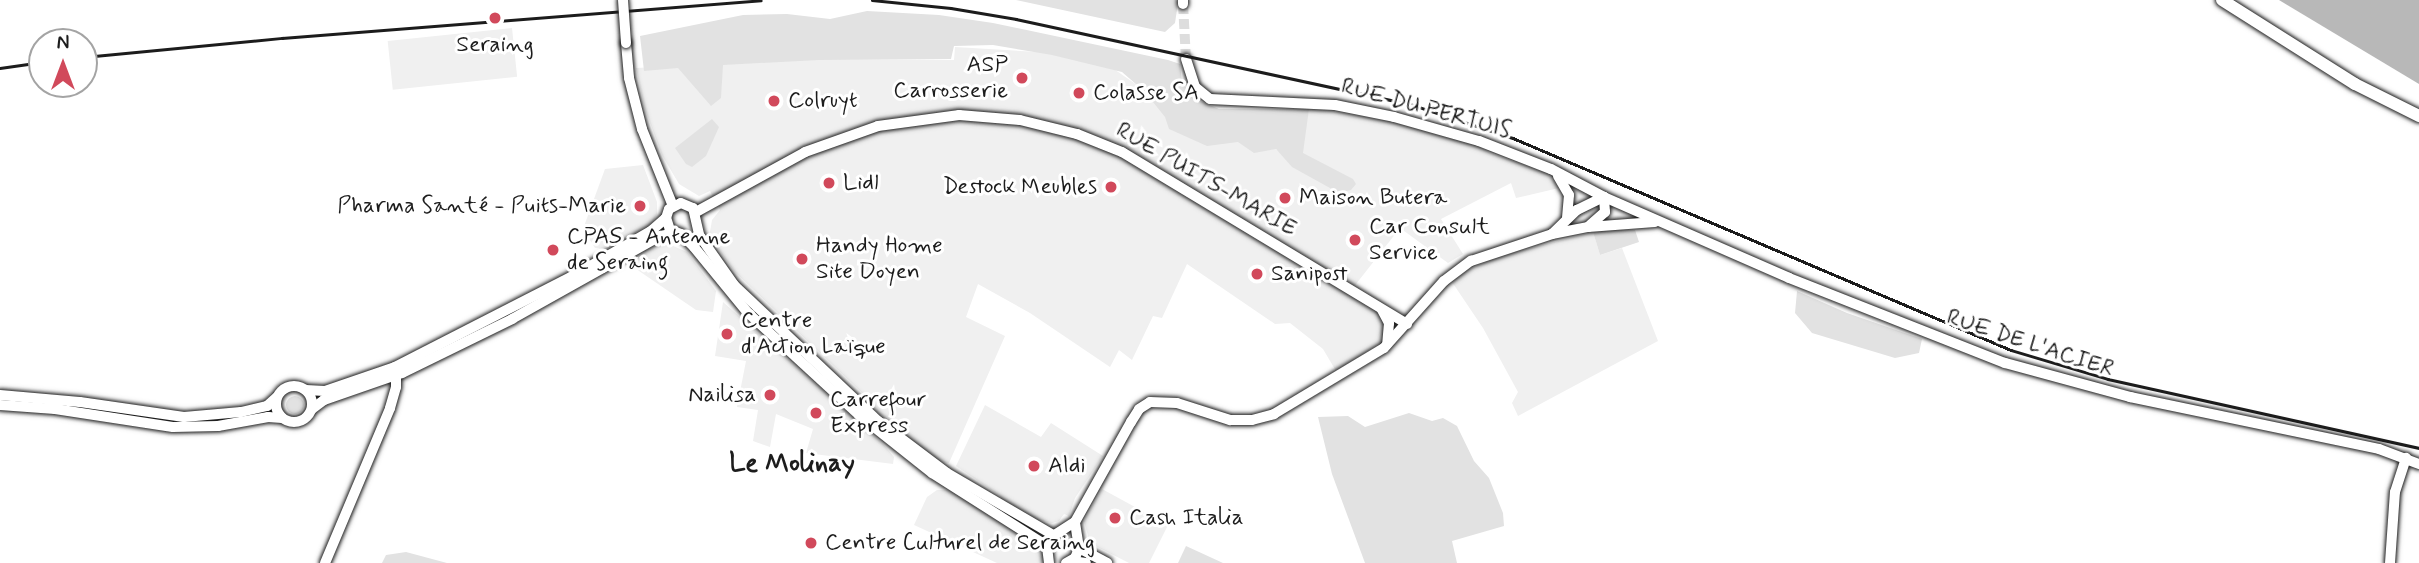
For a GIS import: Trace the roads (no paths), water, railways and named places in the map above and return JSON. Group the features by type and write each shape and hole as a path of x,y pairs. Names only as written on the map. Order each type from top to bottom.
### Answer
{"main road":[{"path":"623,0 629,78 642,129 673,206"},
{"path":"2222,0 2355,84 2419,116"},
{"name":"RUE DU PERTUIS","path":"1186,59 1195,88 1210,99 1303,101 1359,109 1469,138 1551,169 1604,197"},
{"name":"RUE PUITS-MARIE","path":"696,212 806,152 863,130 940,116 1020,120 1077,134 1122,152 1407,324"},
{"path":"1551,169 1568,190 1567,218"},
{"path":"1552,234 1583,205 1604,197 1605,212 1588,227"},
{"name":"RUE DE L'ACIER","path":"1604,197 1860,307 2005,363 2122,395 2329,438 2406,458 2419,464"},
{"path":"673,206 686,204 696,212 695,226 721,268 740,292 869,413 947,473 1057,533 1074,535 1078,544 1107,563"},
{"path":"0,395 80,402 184,417 241,412 263,407 288,387 324,391 396,371 517,307 651,231 666,218 673,206"},
{"path":"666,218 670,230 679,234 748,313 873,428 1049,555 1066,562 1086,563"},
{"path":"1049,555 1057,533 1075,522 1139,409 1150,402 1166,401 1230,420 1263,418 1298,401 1386,346 1444,281 1471,261 1552,234 1588,227 1658,221"},
{"path":"0,405 55,409 173,427 218,426 268,417 300,422 327,398 396,371 512,319 660,236 679,234 695,226"},
{"path":"1381,307 1390,323 1386,346"},
{"path":"325,563 390,408 396,387 396,371"},
{"path":"306,390 311,398 312,409"},
{"path":"277,397 277,408 282,418"},
{"path":"2390,563 2395,492 2406,458"},
{"path":"1066,562 1078,544 1075,522"}],"tunnel":[{"path":"1183,4 1186,59"}],"railway":[{"path":"98,56 282,38 760,0"},
{"path":"872,0 951,8 1016,19 1413,105 1513,138 2011,350 2108,379 2419,448"},
{"path":"0,68 28,64"}],"place":[{"name":"Seraing","path":"495,18"},
{"name":"ASP Carrosserie","path":"1022,78"},
{"name":"Colasse SA","path":"1079,93"},
{"name":"Colruyt","path":"774,101"},
{"name":"Lidl","path":"829,183"},
{"name":"Destock Meubles","path":"1111,187"},
{"name":"Maison Butera","path":"1285,198"},
{"name":"Pharma Santé - Puits-Marie","path":"640,206"},
{"name":"Car Consult Service","path":"1355,240"},
{"name":"CPAS - Antenne de Seraing","path":"553,250"},
{"name":"Handy Home Site Doyen","path":"802,259"},
{"name":"Sanipost","path":"1257,274"},
{"name":"Centre d'Action Laïque","path":"727,334"},
{"name":"Nailisa","path":"770,395"},
{"name":"Carrefour Express","path":"816,413"},
{"name":"Aldi","path":"1034,466"},
{"name":"Cash Italia","path":"1115,518"},
{"name":"Centre Culturel de Seraing","path":"811,543"}],"district":[{"name":"Le Molinay","path":"792,465"}]}
